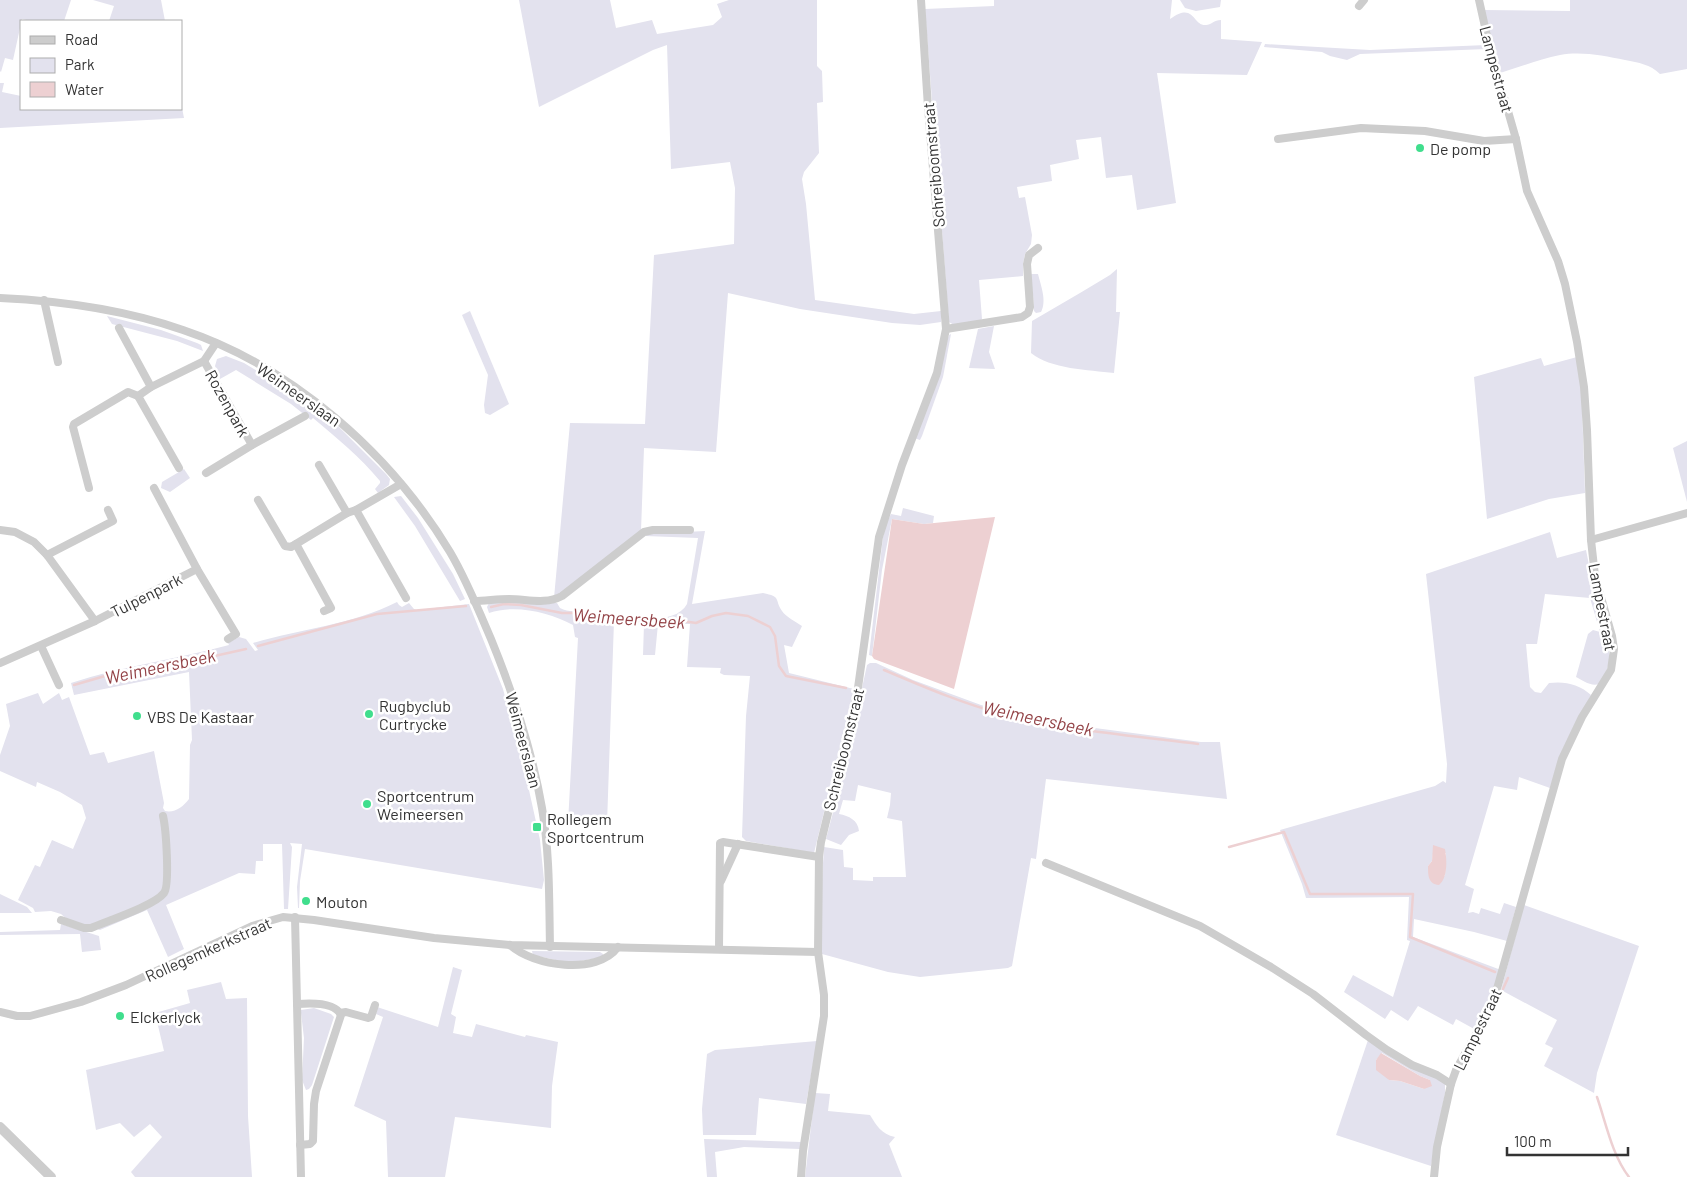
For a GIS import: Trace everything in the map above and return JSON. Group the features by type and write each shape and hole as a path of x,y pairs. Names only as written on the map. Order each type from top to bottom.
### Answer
{"street":[{"name":"Schreiboomstraat","path":"801,1177 808,1115 824,1016 824,995 818,952 819,858 824,825 857,696 879,537 902,465 937,373 946,329 921,0"},
{"name":"Lampestraat","path":"1434,1177 1437,1146 1451,1084 1456,1070 1493,1004 1562,759 1582,717 1611,670 1614,649 1596,576 1591,540 1584,387 1577,342 1560,267 1527,191 1516,138 1489,45 1479,0"},
{"path":"1278,138 1361,128 1425,131 1484,141 1516,138"},
{"path":"946,329 1022,317 1028,313 1030,307 1027,264 1029,255 1038,248"},
{"name":"Weimeerslaan","path":"0,298 44,300 108,309 184,330 216,343 284,380 318,404 352,432 380,459 401,484 451,553 504,671 530,753 542,807 548,866 550,947"},
{"path":"44,300 58,362"},
{"path":"119,328 152,387"},
{"name":"Rozenpark","path":"89,488 73,427 74,424 128,392 138,396 204,361 216,343"},
{"name":"Rozenpark","path":"204,361 252,445"},
{"path":"138,396 178,468"},
{"name":"Rozenpark","path":"206,473 305,416"},
{"path":"319,465 347,513"},
{"path":"258,500 285,546 291,547 347,513 356,510 401,484"},
{"name":"Tulpenpark","path":"154,488 197,569 236,634 228,639"},
{"path":"47,555 113,521 108,510"},
{"path":"356,510 406,598"},
{"path":"1591,540 1687,513"},
{"name":"Tulpenpark","path":"0,530 15,532 34,542 47,555 95,621"},
{"path":"474,601 507,599 541,602 555,600 644,532 653,530 690,530"},
{"path":"296,544 331,608 324,611"},
{"name":"Tulpenpark","path":"0,663 95,621 197,569"},
{"path":"41,646 59,684"},
{"path":"61,920 84,928 91,928 153,902 165,892 168,878 163,816"},
{"path":"719,948 720,843 738,844 819,858"},
{"path":"720,886 738,844"},
{"name":"Lampestraat","path":"1046,863 1200,926 1272,967 1313,994 1387,1050 1412,1065 1437,1075 1451,1084"},
{"path":"295,917 300,1177"},
{"name":"Rollegemkerkstraat","path":"0,1012 17,1016 30,1016 81,1002 126,985 252,926 274,918 295,917 434,938 510,945 719,948 818,952"},
{"name":"Rollegemkerkstraat","path":"510,945 518,952 560,965 589,964 600,961 618,948"},
{"path":"297,1004 318,1003 340,1012 368,1018 371,1017 374,1005"},
{"path":"300,1145 310,1144 313,1141 316,1092 341,1015 340,1012"},
{"path":"299,1104 314,1104"},
{"path":"0,1127 51,1177"}],"green space":[{"path":"0,0 71,0 64,20 20,20 13,60 5,58 0,71"},
{"path":"93,0 161,0 165,20 109,20 114,6"},
{"path":"519,0 610,0 616,28 652,20 657,34 713,25 722,17 717,4 729,0 817,0 817,66 822,71 823,102 817,103 819,153 804,172 802,179 815,300 914,314 941,311 941,322 920,325 892,323 800,309 728,293 716,452 644,448 641,531 554,598 570,423 645,424 654,255 734,244 735,188 730,162 671,169 667,45 653,50 539,107"},
{"path":"994,0 1172,0 1170,19 1184,12 1189,13 1201,24 1208,25 1221,20 1221,39 1262,42 1247,75 1157,73 1176,203 1137,210 1132,175 1106,178 1101,137 1076,140 1079,159 1050,165 1052,181 1017,187 1019,198 1025,197 1032,235 1031,244 1025,254 1023,276 979,280 982,319 980,321 954,325 949,322 925,9 994,6"},
{"path":"1180,0 1221,0 1220,7 1196,11 1185,8"},
{"path":"1570,0 1687,0 1687,69 1660,74 1640,63 1585,54 1568,54 1500,73 1484,10 1570,11"},
{"path":"1265,44 1370,50 1486,45 1487,49 1360,54 1347,60 1322,52 1264,47"},
{"path":"0,83 4,83 2,92 20,96 20,110 182,110 182,108 184,118 0,128"},
{"path":"1117,269 1116,312 1120,312 1114,373 1059,366 1031,353 1032,321"},
{"path":"1029,274 1038,274 1043,298 1041,312 1036,313 1034,311"},
{"path":"470,311 509,404 490,415 485,413 484,405 488,375 462,315"},
{"path":"107,316 161,330 197,343 201,345 203,351 177,341 112,324"},
{"path":"994,326 989,352 995,369 969,368 978,329"},
{"path":"951,334 943,377 920,440 914,438 949,335"},
{"path":"226,356 244,363 293,393 337,425 386,474 390,479 389,485 378,493 375,489 380,481 364,464 313,418 311,420 291,404 236,370 220,379 215,366 217,359"},
{"path":"1577,357 1581,376 1585,493 1549,499 1487,519 1474,377 1541,358 1544,366"},
{"path":"1687,441 1687,502 1673,448"},
{"path":"184,469 190,478 170,492 161,488 162,482"},
{"path":"401,496 418,518 453,574 465,599 460,601 415,526 394,497"},
{"path":"903,508 934,516 933,523 924,524 892,519 882,570 872,656 869,655 883,537 891,514 901,516"},
{"path":"705,531 692,604 763,593 775,597 784,613 802,626 792,647 784,645 789,673 854,689 814,853 746,841 742,837 746,716 750,676 724,675 720,673 721,668 687,667 690,624 658,624 655,655 643,655 644,624 614,621 607,824 568,823 578,638 575,637 573,625 543,613 510,609 489,613 487,607 489,603 514,601 557,603 560,608 567,610 625,617 655,619 668,617 679,612 687,604 698,538 645,536 646,534"},
{"path":"1550,532 1557,558 1586,550 1605,628 1610,658 1606,673 1599,684 1590,684 1576,677 1588,634 1593,630 1600,632 1590,598 1545,594 1537,644 1526,644 1530,687 1535,692 1541,693 1549,683 1561,682 1582,688 1591,695 1562,751 1550,788 1519,777 1517,790 1494,786 1465,885 1474,889 1468,913 1479,914 1481,908 1500,914 1504,903 1516,907 1507,941 1414,919 1413,937 1501,970 1492,999 1476,1030 1456,1019 1453,1025 1418,1006 1408,1021 1391,1010 1385,1019 1344,992 1353,975 1393,997 1410,941 1407,940 1409,897 1306,898 1280,830 1435,786 1443,781 1446,783 1447,764 1426,574","holes":["1446,853 1445,876 1428,866 1432,861 1433,854"]},
{"path":"397,602 402,607 409,603 417,610 469,604 503,689 527,781 540,840 544,880 542,889 305,849 298,908 297,887 302,844 290,843 292,847 288,909 284,909 282,844 263,844 263,861 256,861 255,874 239,873 166,905 184,949 168,957 147,910 100,930 69,921 61,914 51,911 35,912 33,908 18,900 35,865 40,867 52,840 73,849 86,818 82,805 60,792 37,782 36,787 0,771 0,755 10,726 6,704 38,693 43,704 59,693 62,700 69,697 90,755 104,752 108,763 154,751 164,803 163,808 165,811 172,811 181,807 189,799 190,745 192,740 189,672 74,695 71,683 110,672 229,645 228,643 239,637 246,639 255,651 258,650 253,643 362,616"},
{"path":"876,663 913,680 1003,711 1057,723 1201,742 1220,742 1227,799 1046,779 1036,859 1031,858 1012,966 1008,968 920,977 888,972 822,954 820,913 824,847 843,850 844,867 853,868 853,880 873,881 873,877 906,877 902,821 887,818 891,793 858,785 855,801 843,800 839,814 852,819 857,824 859,831 849,835 841,845 826,839 844,771 867,665"},
{"path":"0,894 27,907 32,913 0,913"},
{"path":"1524,905 1639,946 1597,1073 1594,1093 1544,1066 1553,1048 1545,1044 1557,1020 1501,990"},
{"path":"61,924 99,936 101,950 82,952 80,934 0,935 0,932 60,930"},
{"path":"532,951 600,952 603,954 603,957 569,963 533,955"},
{"path":"453,967 462,970 451,1014 456,1017 453,1033 472,1037 476,1024 525,1037 526,1035 558,1042 552,1086 551,1128 455,1117 445,1177 388,1177 386,1121 354,1106 383,1017 376,1014 377,1007 438,1027"},
{"path":"221,982 226,999 247,998 248,1116 252,1177 135,1177 131,1172 162,1137 150,1124 134,1137 120,1123 96,1130 86,1070 164,1051 155,1013 190,1003 187,990"},
{"path":"314,1008 331,1014 334,1017 312,1085 306,1090 302,1080 304,1038 301,1010"},
{"path":"1368,1040 1445,1084 1445,1093 1431,1166 1336,1135","holes":["1382,1053 1430,1080 1424,1089 1400,1081 1389,1080 1376,1060"]},
{"path":"817,1041 806,1104 759,1098 756,1135 703,1135 702,1109 707,1054 715,1050"},
{"path":"815,1093 830,1094 828,1111 870,1115 883,1132 895,1137 889,1144 902,1177 805,1177"},
{"path":"704,1139 801,1142 800,1149 744,1147 715,1152 717,1177 707,1177"}],"water":[{"path":"995,517 954,689 874,659 872,656 892,519 924,524"},
{"path":"1433,845 1445,849 1446,853 1444,878 1439,885 1433,883 1429,876 1428,866 1432,861"},
{"path":"1381,1053 1430,1080 1432,1086 1424,1089 1400,1081 1389,1080 1376,1070 1376,1060"}],"waterway":[{"name":"Weimeersbeek","path":"491,607 504,604 521,605 562,613 585,613 648,623 676,620 696,623 712,616 726,613 748,616 770,627 775,636 779,666 786,676 846,688"},
{"name":"Weimeersbeek","path":"258,646 377,614 466,606"},
{"name":"Weimeersbeek","path":"74,685 138,669 246,649"},
{"name":"Weimeersbeek","path":"884,670 987,710 1026,720 1198,744"},
{"name":"Weimeersbeek","path":"1229,847 1284,832 1310,894 1413,894 1410,937 1495,972"},
{"name":"Weimeersbeek","path":"1503,989 1508,978"},
{"name":"Weimeersbeek","path":"1597,1097 1614,1149 1629,1177"}],"place":[{"name":"De pomp","path":"1420,148"},
{"name":"Rugbyclub Curtrycke","path":"369,714"},
{"name":"VBS De Kastaar","path":"137,716"},
{"name":"Sportcentrum Weimeersen","path":"367,804"},
{"name":"Rollegem Sportcentrum","path":"537,827"},
{"name":"Mouton","path":"306,901"},
{"name":"Elckerlyck","path":"120,1016"}]}
